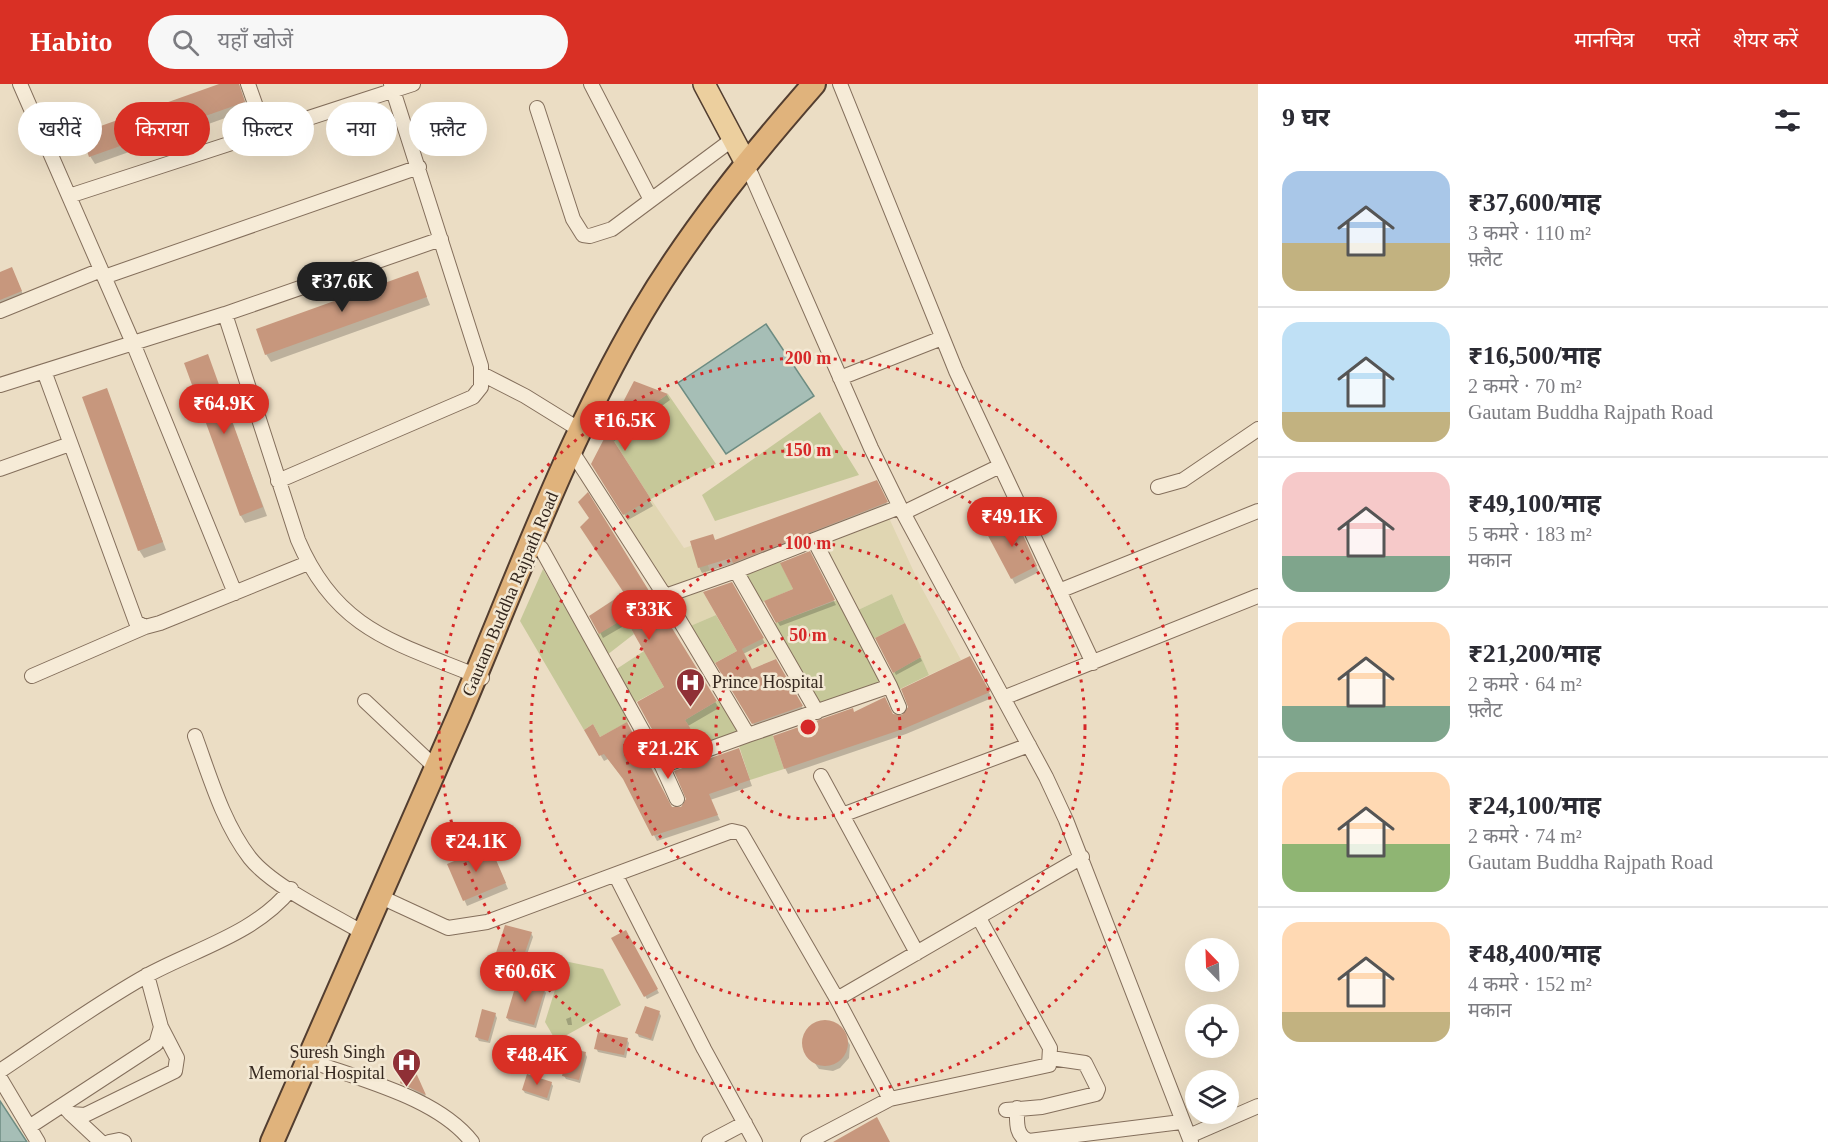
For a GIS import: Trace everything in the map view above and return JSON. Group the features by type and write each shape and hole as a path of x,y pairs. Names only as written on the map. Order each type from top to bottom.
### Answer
{"highway":[{"name":"Gautam Buddha Rajpath Road","path":"272,1142 313,1062 365,934 385,899 435,767 481,677 600,389 664,275 718,200 749,170 796,93 814,84"},
{"path":"287,1142 313,1062 481,677 541,548 577,448 660,303 749,170 828,84"}],"main road":[{"path":"704,84 749,170"}],"street":[{"path":"20,84 132,343 235,592"},
{"path":"248,84 254,102"},
{"path":"314,115 392,87 413,84"},
{"path":"591,84 651,200"},
{"path":"840,84 942,338 1094,663"},
{"path":"278,481 473,397 481,387 482,374 419,166 392,87"},
{"path":"537,108 573,219 582,235 590,236 612,229 733,138"},
{"path":"69,196 222,146"},
{"path":"0,311 102,273 419,166"},
{"path":"749,170 840,378 901,510 1029,745 1082,857 1181,1122 1190,1139 1258,1106"},
{"path":"0,385 225,314 441,239"},
{"path":"225,314 278,481 308,563 324,590 362,626 437,661 481,677"},
{"path":"840,378 942,338"},
{"path":"44,370 130,612 135,622 145,627"},
{"path":"482,374 525,396 577,448 748,735"},
{"path":"1158,488 1183,480 1258,429"},
{"path":"0,469 70,444"},
{"path":"665,597 814,540 901,510 1000,466"},
{"path":"1059,591 1258,511"},
{"path":"814,540 899,707"},
{"path":"541,548 662,766 677,799"},
{"path":"32,676 145,627 308,563"},
{"path":"736,571 817,712"},
{"path":"1003,698 1258,596"},
{"path":"662,766 890,686"},
{"path":"365,701 435,767"},
{"path":"195,736 235,835 251,859 270,876 365,934"},
{"path":"842,815 1029,745"},
{"path":"820,776 917,953"},
{"path":"385,899 448,928 466,927 487,922 616,876 732,831 741,833 837,999 890,1100"},
{"path":"837,999 1082,857"},
{"path":"616,876 755,1142"},
{"path":"0,1071 147,975 259,920 279,904 291,889"},
{"path":"808,1142 890,1100 1049,1065 1050,1048 979,918"},
{"path":"67,1109 85,1115 175,1071 177,1058 161,1027 147,975"},
{"path":"29,1127 67,1109 156,1044 161,1027"},
{"path":"1051,1058 1085,1063 1098,1089 1096,1094 1042,1107 1011,1109 1021,1136 1029,1141 1181,1122"},
{"path":"313,1062 416,1101 450,1119 472,1142"},
{"path":"0,1078 38,1142"},
{"path":"67,1109 101,1142"},
{"path":"709,1142 745,1123"},
{"path":"109,1142 119,1140 124,1142"}],"shaded area":[{"path":"651,499 684,548 700,543 711,574 667,589 621,516"},
{"path":"889,518 919,583 961,660 929,675 892,594 858,610 823,543"},
{"path":"702,590 716,615 688,627 671,600"},
{"path":"768,636 780,657 752,669 742,649"}],"green space":[{"path":"668,394 716,464 651,499 610,435"},
{"path":"820,412 859,475 715,521 702,495"},
{"path":"779,559 793,589 760,603 743,573"},
{"path":"543,569 630,721 600,737 593,724 584,730 520,621"},
{"path":"892,594 905,623 873,639 858,610"},
{"path":"840,599 882,683 819,704 773,624"},
{"path":"716,615 737,651 711,665 688,627"},
{"path":"625,618 634,634 607,655 596,635"},
{"path":"644,651 664,687 634,703 615,670"},
{"path":"921,657 929,675 898,690 891,674"},
{"path":"719,700 738,731 702,746 685,720"},
{"path":"772,733 784,769 750,780 739,746"},
{"path":"564,961 603,969 621,1005 556,1041 545,1022"}],"water":[{"path":"766,324 814,396 726,454 678,383"},
{"path":"0,1101 27,1142 0,1142"}],"building":[{"path":"219,84 239,84 245,102 222,102 222,110 210,114 210,102 168,102"},
{"path":"114,121 114,148 102,152 102,126"},
{"path":"12,267 22,291 0,300 0,272"},
{"path":"418,271 427,297 265,355 256,329"},
{"path":"208,354 263,507 240,516 184,363"},
{"path":"634,381 668,394 610,435 651,499 623,515 591,464"},
{"path":"107,388 163,542 138,551 82,397"},
{"path":"877,480 888,502 733,563 731,558 698,568 690,541 713,534 715,540"},
{"path":"588,492 717,701 685,720 700,743 666,755 637,702 664,687 625,618 599,634 589,616 624,593 580,527 589,518 578,502"},
{"path":"1015,517 1037,566 1011,579 986,532"},
{"path":"810,551 835,600 776,623 764,601 793,589 780,563"},
{"path":"732,582 764,638 742,649 752,669 776,659 803,706 752,724 715,663 737,651 703,592"},
{"path":"905,623 921,657 893,673 875,638"},
{"path":"970,656 990,692 903,729 784,769 773,736 853,708 854,712 885,697 893,714 902,715 908,707 901,689"},
{"path":"627,722 672,807 681,807 686,799 674,771 739,748 750,780 709,794 718,815 652,836 623,779 604,754 599,756 584,730 593,724 600,737"},
{"path":"490,846 506,883 463,901 447,864"},
{"path":"505,925 532,932 519,970 493,962"},
{"path":"626,930 658,989 644,997 611,938"},
{"path":"517,981 545,989 534,1025 506,1018"},
{"path":"645,1006 660,1011 651,1039 635,1033"},
{"path":"482,1009 496,1013 488,1041 475,1037"},
{"path":"825,1020 841,1027 848,1043 841,1059 825,1066 809,1059 802,1043 809,1027"},
{"path":"598,1032 628,1038 624,1055 594,1049"},
{"path":"499,1040 529,1048 525,1061 495,1053"},
{"path":"569,1048 586,1052 579,1080 562,1076"},
{"path":"409,1057 426,1095 400,1083"},
{"path":"527,1074 552,1082 547,1098 522,1090"},
{"path":"877,1117 890,1142 833,1142"}],"place":[{"name":"Prince Hospital","path":"691,708"},
{"name":"Suresh Singh Memorial Hospital","path":"406,1088"}]}
